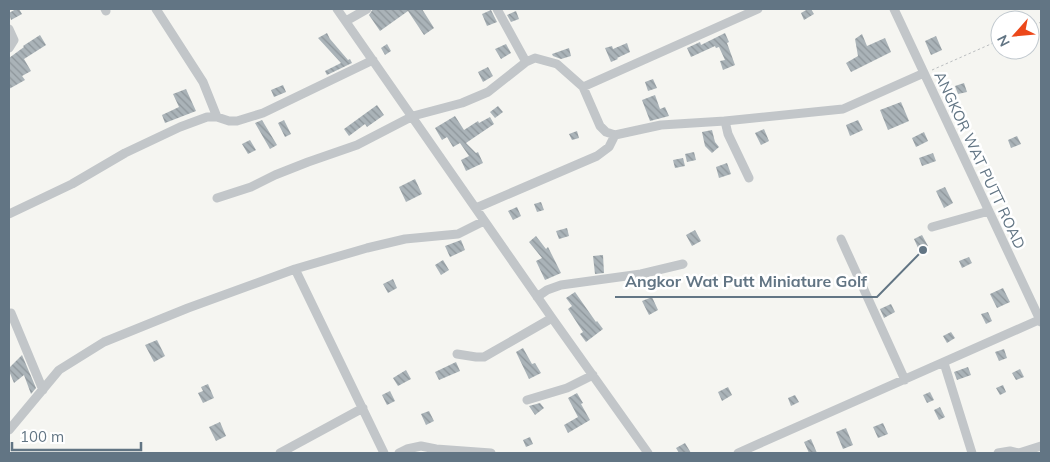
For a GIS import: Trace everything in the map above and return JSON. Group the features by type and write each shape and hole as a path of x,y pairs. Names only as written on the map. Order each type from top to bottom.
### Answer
{"street":[{"path":"156,9 203,82 217,117"},
{"path":"337,9 648,453"},
{"path":"346,21 367,9"},
{"path":"497,9 526,62"},
{"path":"584,87 758,9"},
{"name":"ANGKOR WAT PUTT ROAD","path":"894,9 1041,320"},
{"path":"9,29 14,40 9,48"},
{"path":"217,198 251,187 308,162 358,145 413,116 462,103 488,92 526,62 535,58 557,64 584,87 600,126 606,132 615,135 661,126 843,109 924,73"},
{"path":"9,214 72,184 125,153 180,127 207,117 217,117 229,121 245,120 373,60"},
{"path":"725,121 728,134 748,178"},
{"path":"476,208 598,156 609,147 615,135"},
{"path":"932,228 989,212"},
{"path":"9,430 65,365 104,342 188,308 295,269 405,239 458,234 484,221"},
{"path":"841,239 905,380"},
{"path":"537,297 553,287 641,274 683,264"},
{"path":"295,269 384,453"},
{"path":"11,313 43,390"},
{"path":"457,354 476,358 484,357 552,318"},
{"path":"738,453 1041,320"},
{"path":"944,363 972,453"},
{"path":"527,400 567,388 594,375"},
{"path":"280,453 363,408"},
{"path":"399,453 421,446 491,453"},
{"path":"998,453 1010,451 1024,452 1041,446"}],"path":[{"path":"924,73 990,44"}],"building":[{"path":"19,9 22,14 11,20 9,13"},
{"path":"373,9 422,9 434,28 424,35 408,11 380,31 369,15"},
{"path":"811,9 814,14 804,20 801,13"},
{"path":"491,10 497,22 487,26 482,14"},
{"path":"516,11 519,19 511,22 507,15"},
{"path":"327,33 330,39 352,63 327,75 325,71 341,63 318,38"},
{"path":"725,33 735,65 723,70 720,61 725,60 719,47 716,48 715,46 691,57 687,48 700,42 701,45"},
{"path":"862,34 867,46 885,38 891,52 851,72 846,63 858,56 855,39"},
{"path":"40,35 46,45 24,59 31,71 22,76 25,80 9,89 9,58"},
{"path":"936,36 942,50 931,55 925,41"},
{"path":"627,43 630,52 611,62 605,48 612,46 613,49"},
{"path":"387,44 391,51 385,55 381,48"},
{"path":"506,44 511,53 501,59 495,49"},
{"path":"569,48 571,56 561,59 552,54"},
{"path":"488,67 493,76 483,82 478,72"},
{"path":"653,79 657,88 648,91 645,82"},
{"path":"964,83 967,92 958,94 955,86"},
{"path":"283,85 286,92 274,97 271,90"},
{"path":"186,89 196,111 165,123 162,115 179,107 173,94"},
{"path":"655,95 660,109 665,107 669,116 650,121 642,100"},
{"path":"901,102 909,121 888,130 880,110"},
{"path":"377,105 384,115 367,127 365,124 349,136 344,129"},
{"path":"498,106 503,112 495,118 490,112"},
{"path":"455,116 464,130 478,121 479,123 490,117 494,124 466,143 476,153 478,152 483,163 466,171 461,160 469,156 460,143 453,147 447,137 442,140 435,128"},
{"path":"262,120 277,145 270,149 255,123"},
{"path":"284,120 291,134 285,137 278,123"},
{"path":"858,120 863,130 850,136 846,125"},
{"path":"764,129 769,141 761,145 755,133"},
{"path":"712,130 715,142 719,147 712,153 705,146 702,132"},
{"path":"577,131 579,138 572,140 569,134"},
{"path":"924,132 928,141 916,147 912,138"},
{"path":"1017,136 1021,144 1011,148 1008,140"},
{"path":"250,140 256,150 248,154 242,144"},
{"path":"694,152 696,160 687,162 685,154"},
{"path":"933,153 936,161 922,166 919,158"},
{"path":"683,158 685,166 675,168 673,160"},
{"path":"727,163 731,174 719,178 716,167"},
{"path":"415,179 422,194 406,202 399,187"},
{"path":"945,187 953,203 944,208 936,191"},
{"path":"541,202 544,210 537,212 534,204"},
{"path":"517,207 521,216 513,220 508,211"},
{"path":"567,228 569,236 559,239 556,231"},
{"path":"695,230 701,241 692,246 686,235"},
{"path":"922,235 928,246 919,250 914,239"},
{"path":"536,236 546,249 548,247 561,273 545,280 536,261 542,258 529,242"},
{"path":"461,240 465,250 450,257 445,246"},
{"path":"603,255 604,273 595,274 593,256"},
{"path":"969,257 972,263 962,268 959,261"},
{"path":"443,260 449,270 441,275 435,265"},
{"path":"393,279 397,288 388,293 383,284"},
{"path":"1003,288 1010,302 997,308 990,294"},
{"path":"575,292 603,329 586,342 580,334 583,332 568,309 572,306 566,298"},
{"path":"652,297 658,310 649,315 642,301"},
{"path":"891,304 895,312 884,318 880,309"},
{"path":"988,312 992,321 986,324 981,314"},
{"path":"951,332 955,338 947,343 943,336"},
{"path":"157,340 165,356 154,362 145,345"},
{"path":"523,348 532,364 535,363 541,373 529,379 516,352"},
{"path":"1004,349 1007,358 999,361 995,352"},
{"path":"22,355 36,388 31,394 24,375 14,383 9,371 9,368"},
{"path":"456,362 460,371 439,380 435,372"},
{"path":"968,367 971,375 957,380 954,372"},
{"path":"1020,369 1024,377 1016,380 1012,373"},
{"path":"406,370 411,379 398,386 393,378"},
{"path":"208,384 214,398 203,403 198,393 203,391 201,387"},
{"path":"1003,385 1006,392 1000,395 996,388"},
{"path":"728,387 732,395 722,401 718,392"},
{"path":"390,391 395,401 387,405 382,395"},
{"path":"930,392 934,400 927,403 923,395"},
{"path":"577,393 590,420 568,433 564,425 578,417 568,398"},
{"path":"795,395 799,402 791,406 788,398"},
{"path":"540,403 544,408 535,415 529,406"},
{"path":"940,407 945,417 939,420 934,410"},
{"path":"429,411 434,421 426,425 421,414"},
{"path":"220,422 226,436 216,441 209,427"},
{"path":"883,423 888,434 878,438 873,427"},
{"path":"846,428 853,445 843,449 836,432"},
{"path":"530,437 533,444 526,447 523,440"},
{"path":"811,439 817,453 809,453 804,442"},
{"path":"685,443 691,453 679,453 676,448"}],"place":[{"name":"Angkor Wat Putt Miniature Golf","path":"923,250"}]}
